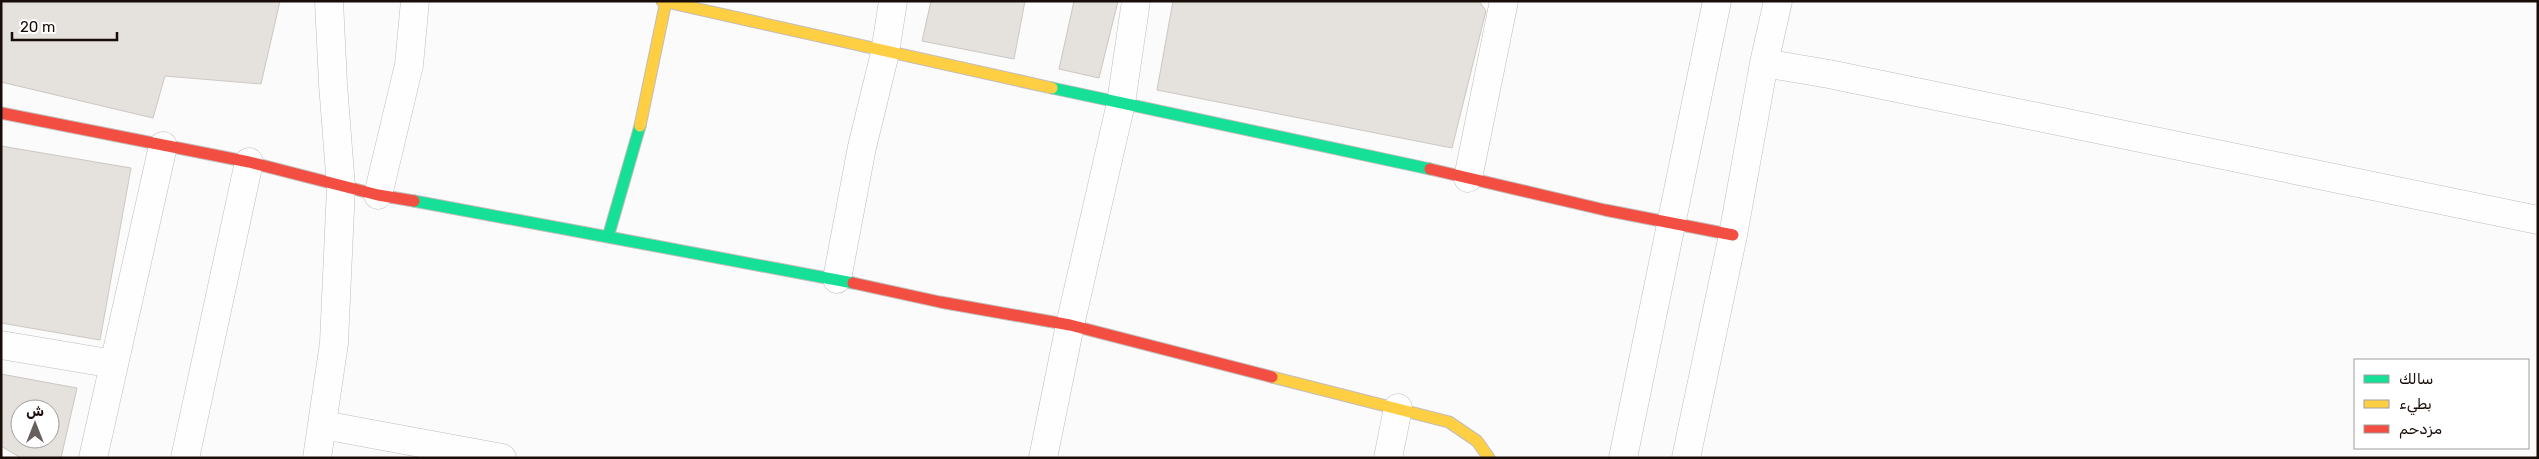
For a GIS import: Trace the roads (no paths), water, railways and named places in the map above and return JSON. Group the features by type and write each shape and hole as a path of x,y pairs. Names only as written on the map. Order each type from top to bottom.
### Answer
{"street":[{"path":"317,458 334,343 341,187 329,1"},
{"path":"378,195 409,65 415,1"},
{"path":"837,279 862,147 885,53 893,1"},
{"path":"1043,458 1070,325 1120,102 1136,1"},
{"path":"1468,178 1504,1"},
{"path":"1623,458 1716,1"},
{"path":"1686,458 1733,235 1764,63 1778,1"},
{"path":"608,237 634,149 665,2 885,53 1468,178 1671,225 1733,235"},
{"path":"1764,63 1830,74 2538,220"},
{"path":"1,113 249,162 378,195 529,220 608,237 837,279 940,302 1070,325 1449,422 1471,435 1484,447 1489,458"},
{"path":"93,458 163,146"},
{"path":"185,458 249,162"},
{"path":"1,345 114,364"},
{"path":"1388,458 1398,408"},
{"path":"323,426 502,458"}]}
